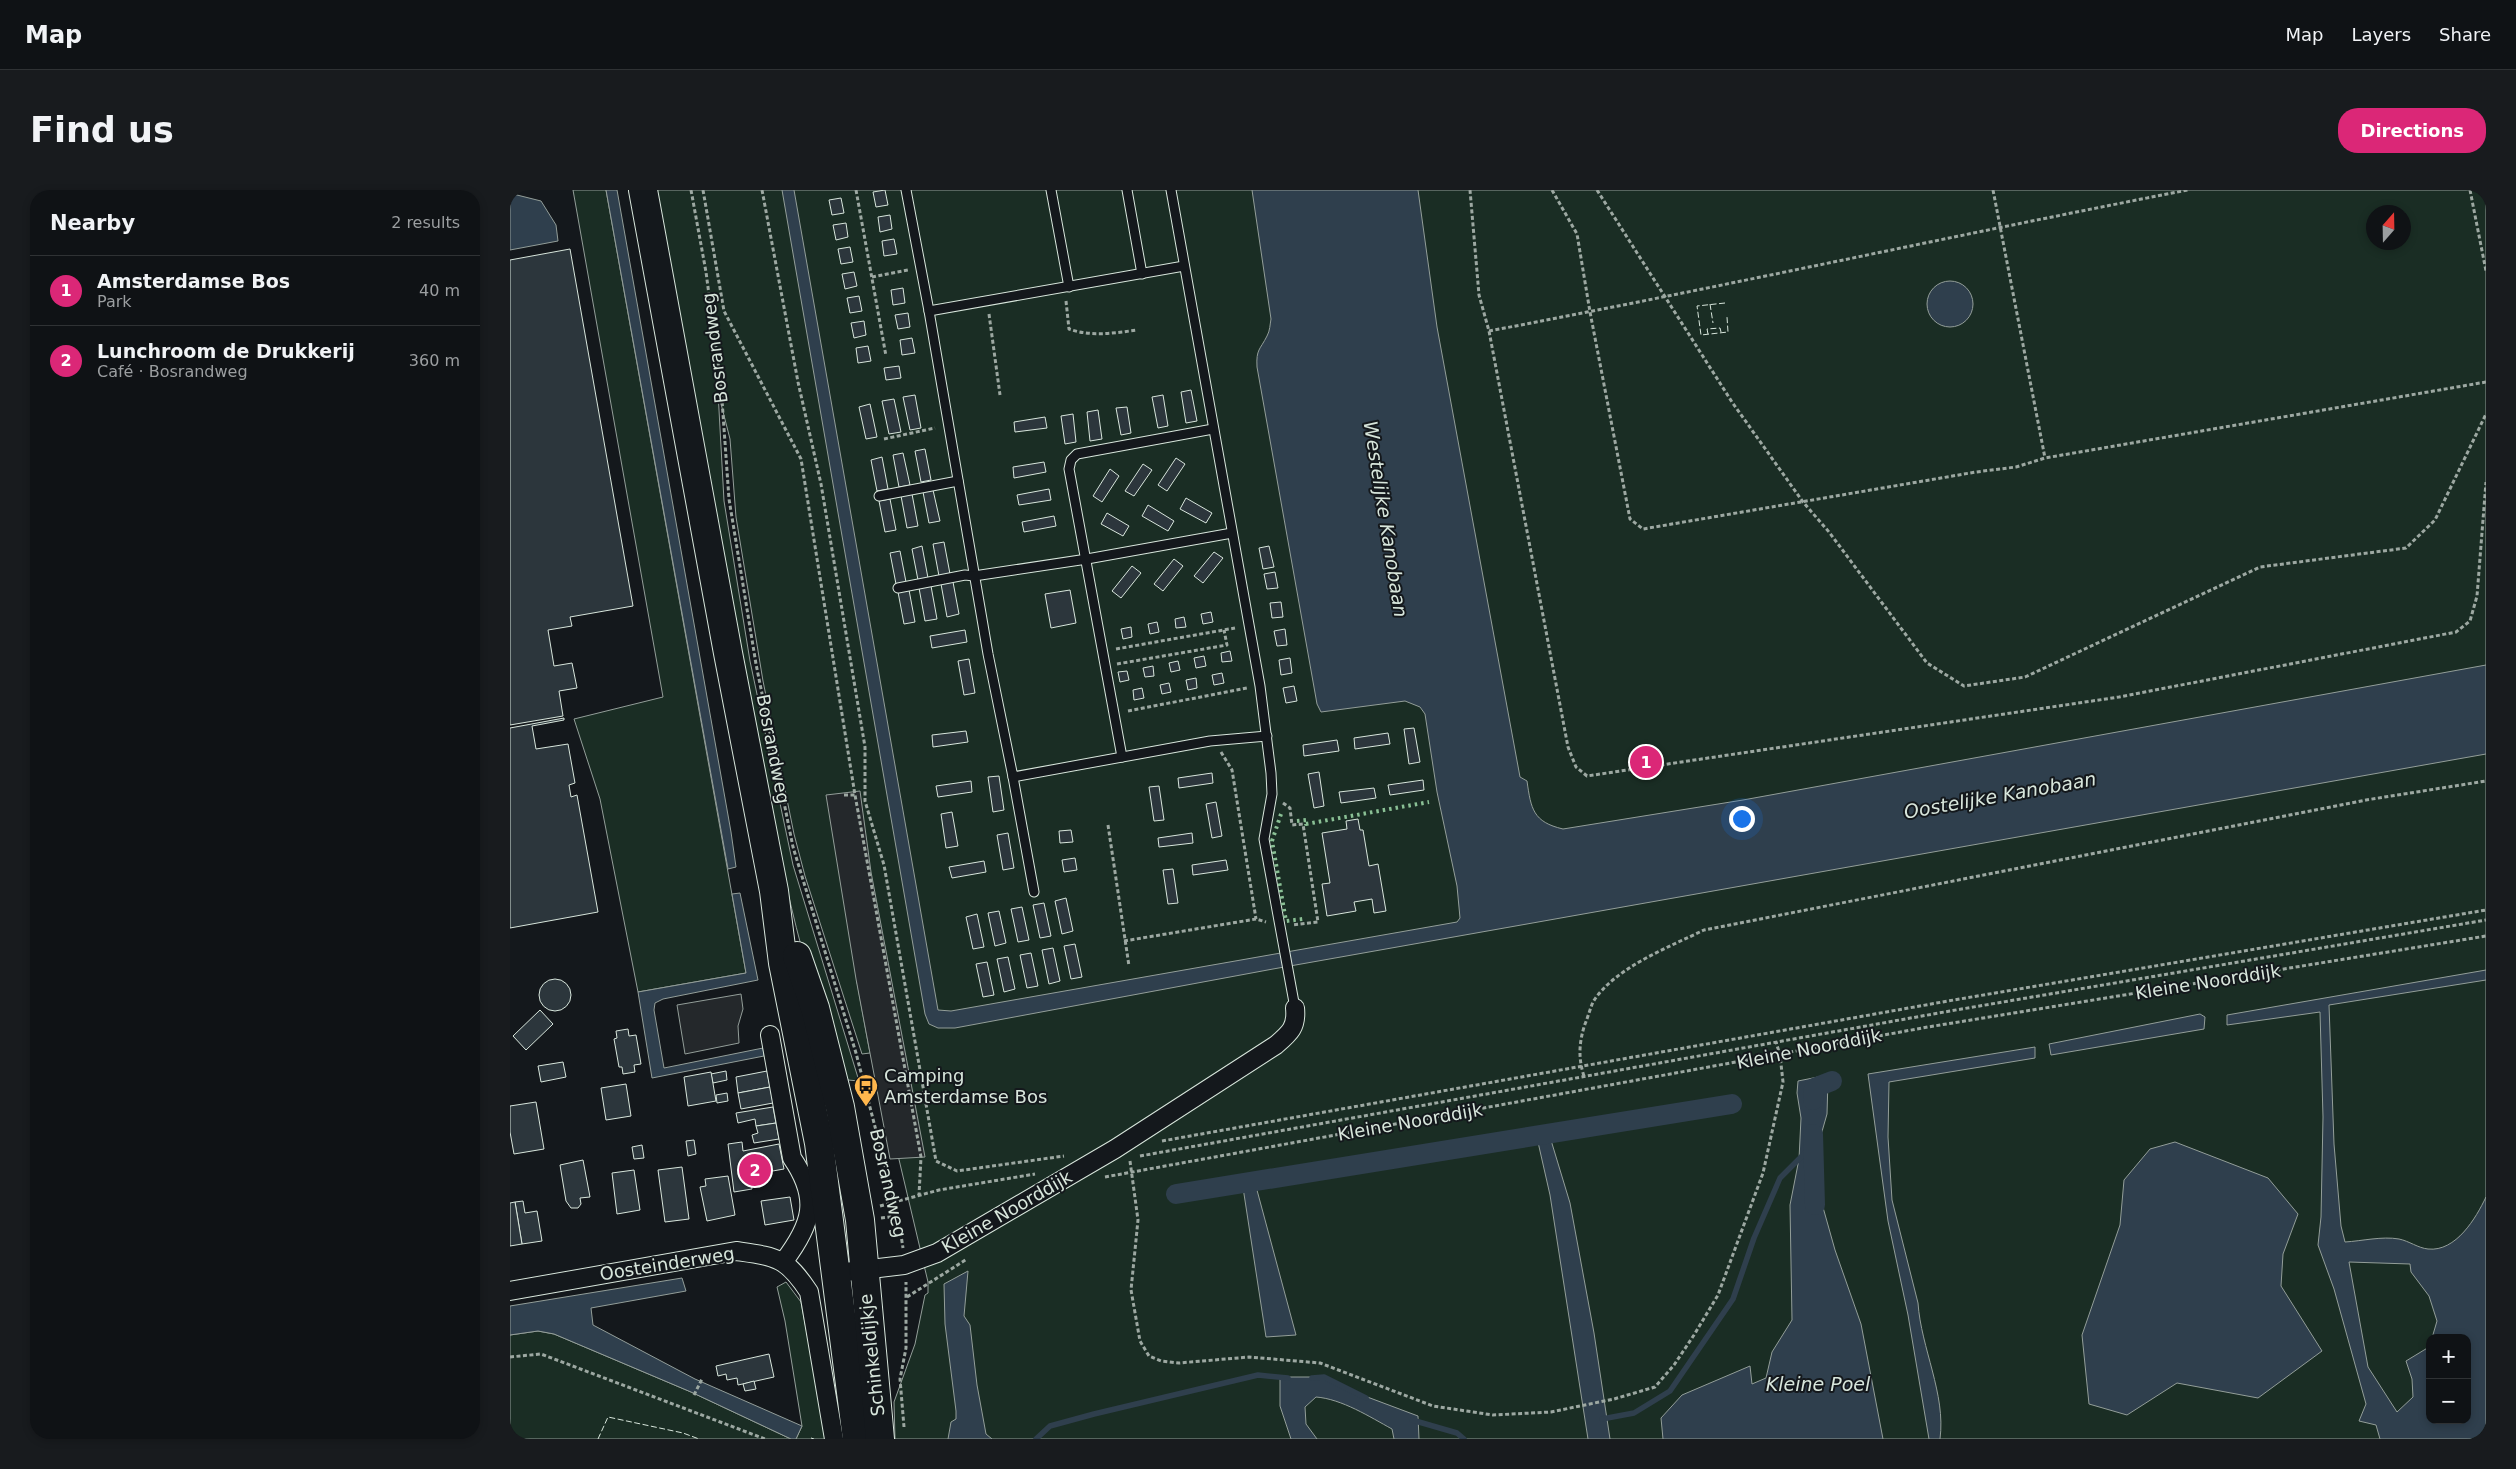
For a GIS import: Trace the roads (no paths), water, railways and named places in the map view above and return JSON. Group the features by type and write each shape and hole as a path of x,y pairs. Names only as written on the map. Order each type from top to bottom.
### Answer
{"main road":[{"name":"Bosrandweg","path":"643,190 774,891 783,963 819,1143 850,1272"},
{"name":"Schinkeldijkje","path":"850,1272 873,1340 892,1435"},
{"name":"Schinkeldijkje","path":"850,1272 857,1439"}],"street":[{"name":"Kleine Noorddijk","path":"850,1272 904,1265 937,1252 971,1235 1092,1164 1276,1045 1290,1033 1296,1022 1295,1008"},
{"path":"770,1035 792,1158 800,1170 810,1195 810,1212 806,1227 784,1262"},
{"name":"Oosteinderweg","path":"510,1291 736,1251 772,1257 784,1262 797,1273 809,1292 834,1439"}],"lane":[{"path":"906,190 919,268 929,311 974,576 1034,892"},
{"path":"1050,190 1066,288"},
{"path":"1127,190 1142,274"},
{"path":"1170,190 1260,686 1272,794 1264,839 1278,926 1295,1008"},
{"path":"929,311 1184,266"},
{"path":"1122,757 1069,469 1071,460 1077,454 1213,429"},
{"path":"880,496 958,481"},
{"path":"898,588 965,575 974,576 1087,559 1232,533"},
{"path":"1012,776 1210,741 1267,736"}],"water":[{"path":"606,190 617,190 731,832 736,867 728,869"},
{"path":"782,190 794,190 938,1010 951,1011 1457,922 1460,918 1457,886 1437,792 1425,714 1420,707 1405,701 1321,712 1317,704 1257,367 1258,353 1268,334 1271,319 1252,190 1418,190 1437,327 1520,777 1527,781 1535,813 1539,818 1553,826 1563,829 1743,800 2486,665 2486,754 1273,969 955,1028 938,1028 929,1024 925,1014"},
{"path":"513,194 541,201 556,225 558,241 510,250 510,195"},
{"path":"1945,281 1955,281 1969,291 1973,304 1969,317 1963,323 1955,327 1945,327 1931,317 1927,309 1927,299 1937,285"},
{"path":"740,893 758,980 663,999 655,1003 654,1010 664,1068 763,1048 764,1056 652,1078 638,992 746,973 732,894"},
{"path":"2486,970 2486,980 2329,1005 2334,1144 2341,1226 2345,1242 2392,1238 2428,1249 2438,1248 2447,1245 2464,1232 2486,1197 2486,1439 2380,1439 2376,1425 2359,1421 2366,1404 2334,1289 2318,1245 2321,1217 2323,1117 2320,1012 2227,1025 2227,1015","holes":["2349,1262 2410,1264 2411,1272 2429,1296 2437,1321 2433,1334 2471,1334 2471,1424 2426,1424 2426,1349 2406,1361 2412,1379 2413,1397 2397,1412 2368,1367"]},
{"path":"2200,1014 2205,1017 2204,1029 2051,1055 2049,1044"},
{"path":"2035,1047 2035,1058 1889,1082 1888,1137 1892,1200 1918,1303 1920,1320 1940,1405 1940,1439 1929,1439 1908,1315 1888,1221 1868,1074"},
{"name":"Kleine Poel","path":"1823,1076 1828,1080 1827,1114 1811,1170 1835,1250 1861,1324 1883,1439 1663,1439 1661,1418 1682,1395 1750,1366 1752,1384 1766,1378 1772,1352 1792,1320 1790,1205 1799,1159 1801,1118 1797,1093 1798,1081"},
{"path":"1547,1127 1570,1203 1594,1333 1610,1439 1588,1439 1550,1195 1535,1129"},
{"path":"2175,1142 2268,1178 2298,1214 2283,1254 2281,1286 2322,1351 2258,1398 2177,1383 2127,1415 2089,1404 2082,1335 2120,1225 2124,1180 2150,1149"},
{"path":"1254,1179 1296,1335 1266,1337 1242,1181"},
{"path":"968,1271 964,1316 970,1325 977,1385 986,1434 992,1439 948,1439 951,1422 956,1419 956,1411 945,1324 944,1284"},
{"path":"682,1278 686,1291 591,1308 593,1325 695,1379 802,1426 796,1439 791,1439 691,1392 554,1334 538,1331 510,1335 510,1306"},
{"path":"1280,1377 1314,1377 1331,1380 1354,1392 1418,1416 1419,1439 1394,1439 1392,1429 1365,1414 1336,1401 1316,1397 1305,1407 1306,1424 1317,1439 1291,1439 1280,1406"}],"waterway":[{"path":"1813,1100 1814,1088 1832,1081"},
{"path":"1176,1194 1732,1104"},
{"path":"1813,1134 1815,1205"},
{"path":"1602,1419 1634,1413 1670,1391 1733,1299 1754,1238 1780,1178 1805,1153"},
{"path":"1036,1439 1050,1426 1094,1414 1258,1375 1288,1378"},
{"path":"1312,1378 1324,1377 1366,1398"},
{"path":"1412,1420 1457,1433 1464,1439"}],"place":[{"name":"Amsterdamse Bos","path":"1646,762"},
{"name":"Camping Amsterdamse Bos","path":"866,1107"},
{"name":"Lunchroom de Drukkerij","path":"755,1170"}],"water label":[{"name":"Westelijke Kanobaan","path":"1386,519"},
{"name":"Oostelijke Kanobaan","path":"2000,795"}]}
